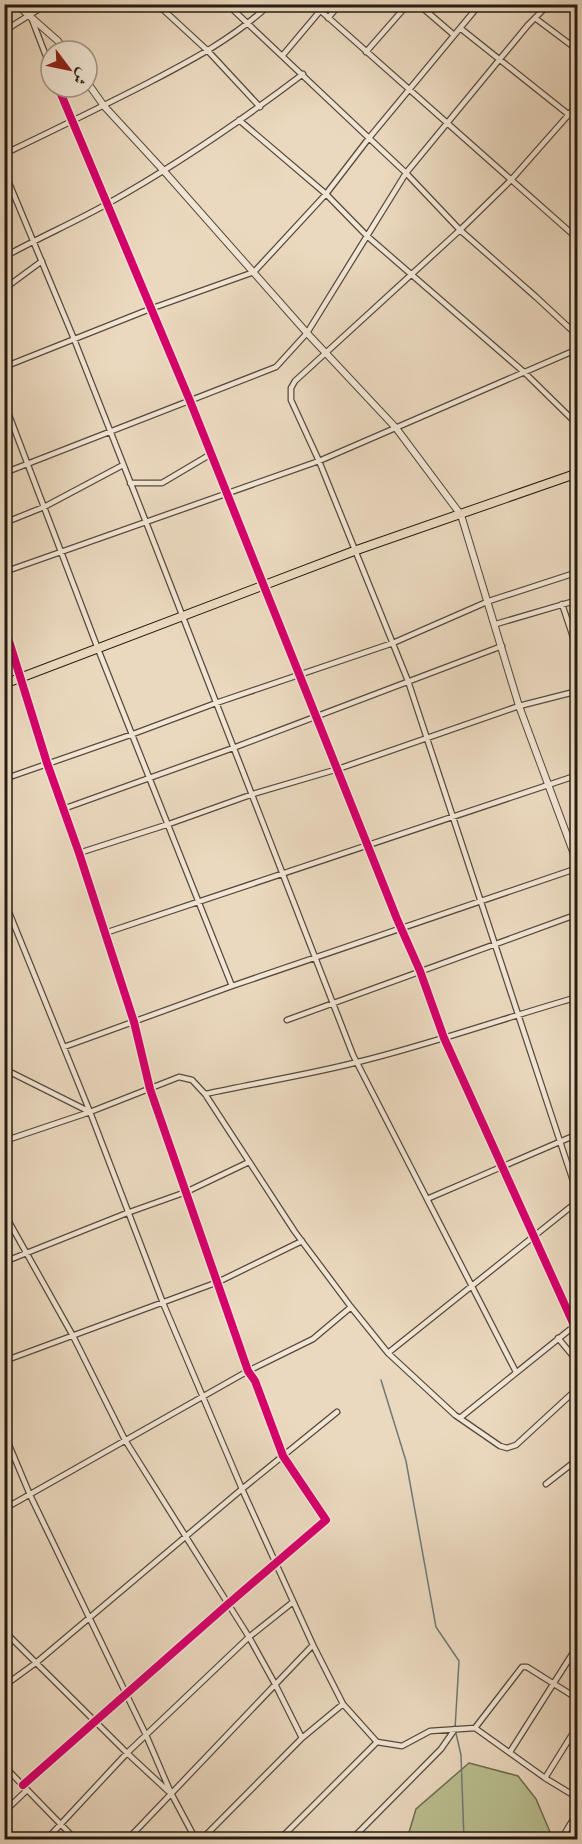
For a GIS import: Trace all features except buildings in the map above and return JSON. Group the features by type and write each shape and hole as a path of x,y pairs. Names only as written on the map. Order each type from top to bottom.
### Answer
{"highway":[{"path":"4,684 354,550 578,473"}],"street":[{"path":"16,4 56,39"},
{"path":"26,4 39,39"},
{"path":"4,31 47,4"},
{"path":"157,4 208,51 260,107"},
{"path":"227,4 406,173 460,230 578,336"},
{"path":"4,154 104,106 208,51 249,24 270,4"},
{"path":"313,4 578,239"},
{"path":"328,18 340,4"},
{"path":"366,52 408,4"},
{"path":"418,4 454,35"},
{"path":"4,367 150,309 254,272 326,194 369,138 480,4"},
{"path":"4,473 276,367 307,333 406,173 500,58 549,4"},
{"path":"283,55 320,11"},
{"path":"535,18 571,45 578,38"},
{"path":"460,28 568,114"},
{"path":"4,257 106,204 164,170 260,107 303,74"},
{"path":"63,99 190,401 299,676 420,971 444,1038 533,1236 576,1324 460,1418"},
{"path":"64,1047 232,986 578,867 519,706 496,624 461,515 396,428 307,333 99,99"},
{"path":"578,104 512,180 291,388 291,400 319,460 408,681 479,902 578,1196"},
{"path":"239,120 326,194 368,236 525,373 578,425"},
{"path":"4,171 74,339 357,1062 516,1372"},
{"path":"4,289 42,261"},
{"path":"4,572 319,460 578,349"},
{"path":"4,402 98,649 232,986"},
{"path":"130,483 162,483 211,454"},
{"path":"4,523 44,507 123,465"},
{"path":"4,779 216,703 299,676 393,642 489,601 578,572"},
{"path":"496,624 578,600"},
{"path":"562,604 578,652"},
{"path":"4,625 47,763 134,1022 150,1089 248,1371 255,1381 283,1456 326,1520 96,1722 25,1787 4,1812"},
{"path":"63,809 233,748 502,646"},
{"path":"79,853 253,794 338,769 519,706 578,691"},
{"path":"105,933 578,775"},
{"path":"4,900 90,1112 127,1213 201,1397 293,1602 343,1704 377,1742 402,1746 430,1731 475,1728 545,1778 578,1798"},
{"path":"287,1020 578,914"},
{"path":"205,1094 357,1062 578,997"},
{"path":"4,1070 90,1112"},
{"path":"4,1141 90,1112 178,1077 192,1080 205,1094 302,1241 351,1308 388,1353 460,1418 500,1446 507,1448 516,1444 578,1388"},
{"path":"427,1200 578,1134"},
{"path":"4,1262 186,1192 249,1162"},
{"path":"388,1353 578,1202"},
{"path":"4,1213 73,1336 125,1440 249,1637 302,1738"},
{"path":"4,1361 218,1282 302,1241"},
{"path":"4,1509 248,1371 313,1339 351,1308"},
{"path":"558,1338 578,1362"},
{"path":"4,1686 37,1662 337,1412"},
{"path":"4,1433 30,1495 146,1735 171,1793 199,1839 302,1738 343,1704"},
{"path":"546,1484 578,1459"},
{"path":"46,1839 127,1753 249,1637 293,1602"},
{"path":"4,1631 127,1753 171,1793"},
{"path":"127,1839 313,1645"},
{"path":"510,1752 578,1645"},
{"path":"475,1728 522,1667 527,1667 578,1699"},
{"path":"545,1778 578,1725"},
{"path":"351,1839 441,1749 455,1729"},
{"path":"279,1839 377,1742"},
{"path":"4,1766 76,1839"},
{"path":"566,1839 565,1833 578,1811"}],"green space":[{"path":"469,1763 518,1776 536,1799 553,1839 407,1839 416,1809"}],"waterway":[{"path":"381,1380 406,1461 436,1627 459,1661 455,1729 461,1755 464,1840"}],"cycle path":[{"path":"63,99 190,401 397,919 420,971 444,1038 574,1325"},
{"path":"4,625 47,763 134,1022 150,1089 248,1371 255,1381 283,1456 326,1520 23,1785"}]}
